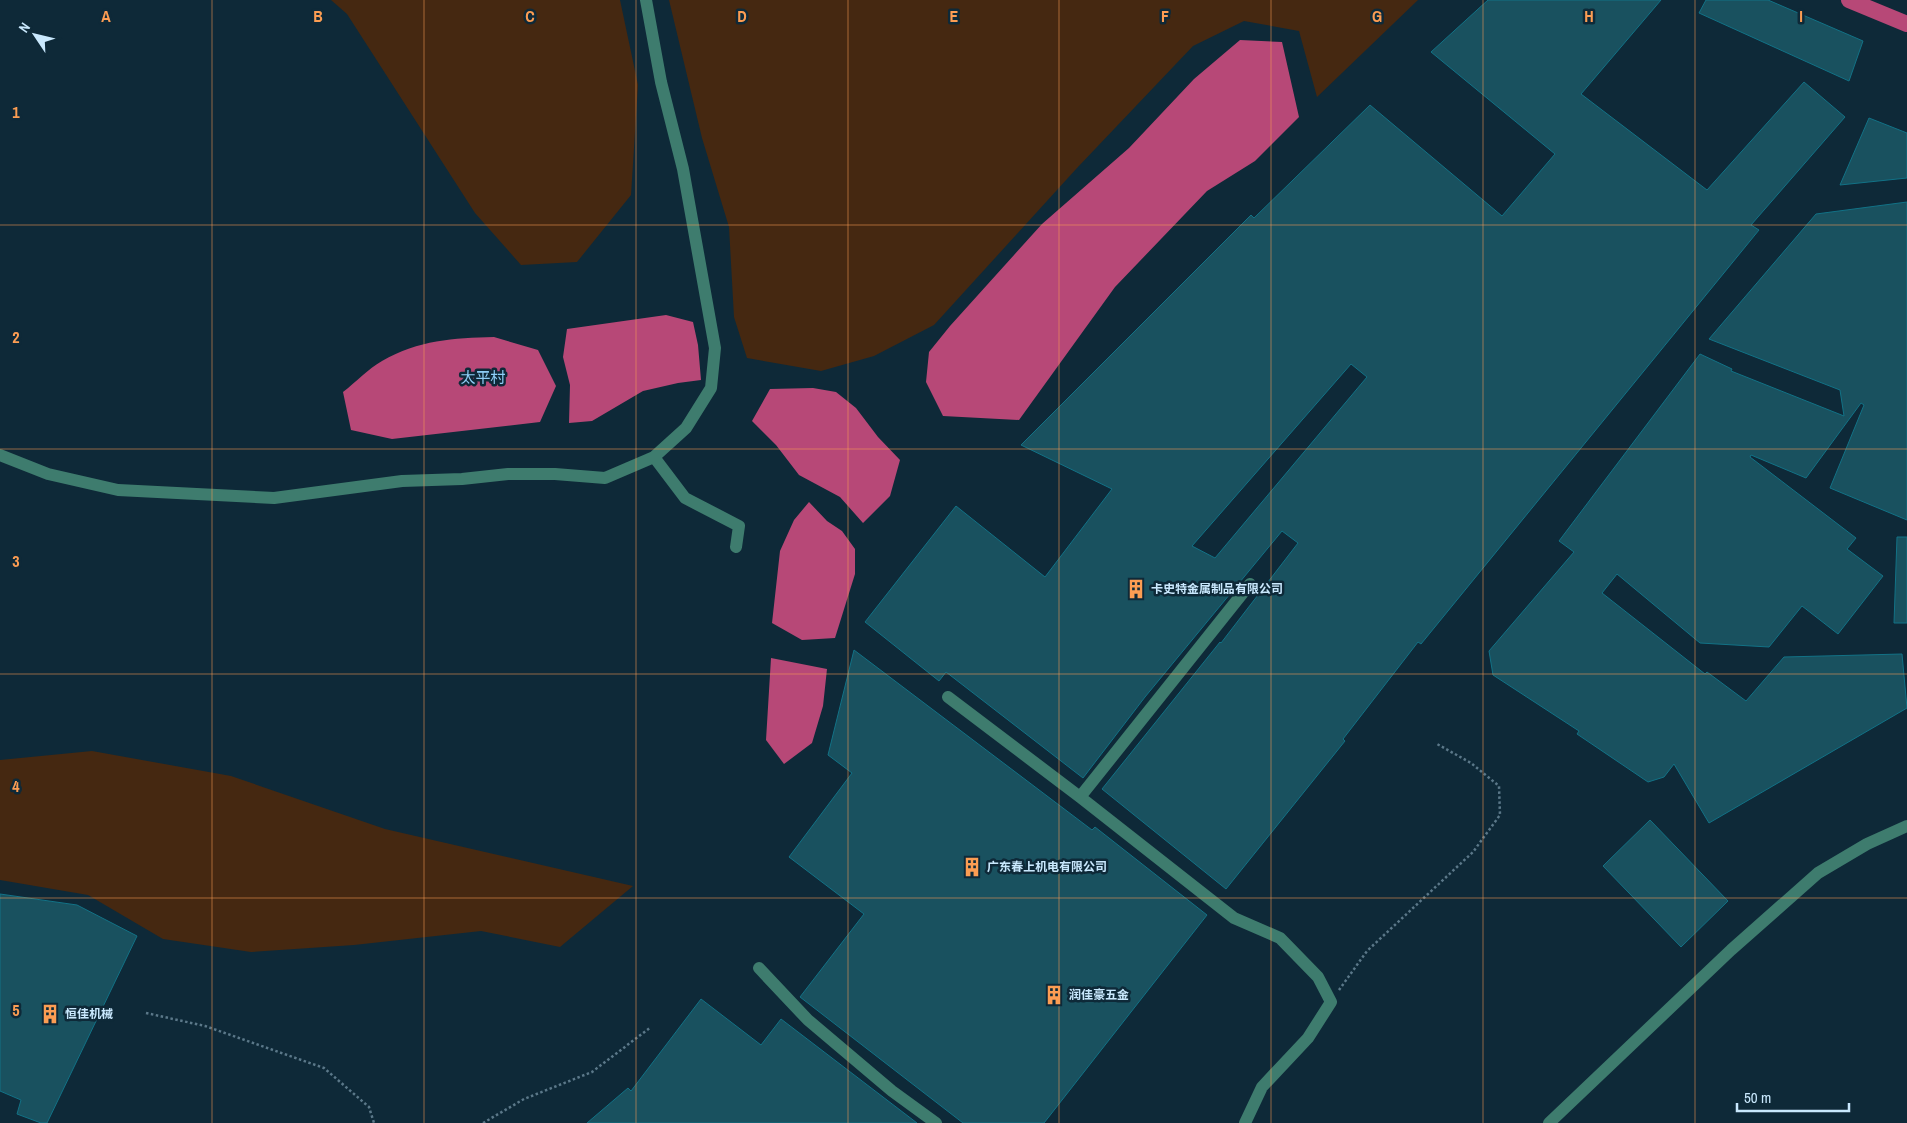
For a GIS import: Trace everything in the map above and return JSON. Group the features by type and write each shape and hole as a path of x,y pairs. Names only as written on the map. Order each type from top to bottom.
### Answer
{"street":[{"path":"0,455 48,474 118,490 274,498 402,481 462,479 508,474 555,474 605,478 654,457 686,428 711,388 715,348 683,169 661,82 646,0"},
{"path":"654,457 685,498 739,526 736,547"},
{"path":"1080,797 1250,584"},
{"path":"948,697 1080,797 1234,918 1280,938 1318,977 1331,1002 1308,1038 1262,1087 1245,1123"},
{"path":"1549,1123 1731,950 1818,873 1867,844 1907,826"},
{"path":"758,968 808,1020 892,1092 936,1123"}],"path":[{"path":"1331,1002 1367,951 1473,852 1500,815 1499,786 1471,762 1437,744"},
{"path":"146,1013 206,1026 324,1068 369,1107 374,1123"},
{"path":"483,1123 524,1099 592,1072 651,1027"}],"shaded area":[{"path":"331,0 620,0 638,85 631,195 577,262 521,265 475,213 347,14"},
{"path":"669,0 1418,0 1317,97 1299,31 1244,21 1193,46 1077,168 934,325 874,356 821,371 747,358 734,317 729,227 702,138"},
{"path":"1240,40 1282,42 1299,117 1255,161 1207,191 1115,287 1019,420 943,416 926,382 929,352 1042,224 1129,148 1194,79"},
{"path":"666,315 693,322 698,345 701,380 643,391 592,421 569,423 570,385 563,357 567,329"},
{"path":"494,337 538,350 556,386 540,422 392,439 351,430 343,392 377,364 396,354 423,344 450,339"},
{"path":"813,388 836,392 856,408 878,437 900,460 890,496 863,523 840,497 799,475 776,445 752,421 770,389"},
{"path":"809,502 827,521 842,531 855,549 855,574 835,638 802,640 772,623 780,551 794,520"},
{"path":"771,658 827,669 823,706 812,743 784,764 766,740"},
{"path":"92,751 231,776 385,829 633,886 560,947 481,931 354,945 251,952 163,939 88,895 0,880 0,760"}],"building":[{"path":"1488,0 1661,0 1581,94 1707,190 1804,82 1845,117 1751,225 1759,230 1421,644 1418,642 1343,739 1345,741 1226,889 1102,789 1221,643 1298,543 1282,531 1145,697 1083,778 946,672 939,681 865,622 956,506 1045,577 1112,489 1021,445 1251,215 1254,218 1370,105 1502,216 1555,154 1431,52","holes":["1351,364 1367,377 1215,558 1192,546"]},
{"path":"1706,0 1768,0 1863,41 1849,81 1699,13"},
{"path":"1869,118 1907,133 1907,178 1840,185"},
{"path":"1907,202 1907,520 1830,488 1864,405 1861,403 1806,478 1751,455 1750,457 1856,538 1847,549 1883,576 1838,634 1802,606 1769,647 1700,643 1617,574 1602,593 1705,674 1707,672 1746,701 1784,657 1902,654 1907,708 1709,823 1674,764 1664,777 1648,782 1577,734 1579,731 1493,675 1489,651 1574,552 1559,541 1700,354 1732,369 1731,371 1844,416 1840,390 1709,339 1816,214"},
{"path":"1897,537 1907,537 1907,623 1894,623"},
{"path":"854,650 1092,830 1095,827 1207,915 1044,1123 963,1123 800,997 864,914 789,857 852,773 828,755"},
{"path":"1650,820 1728,901 1681,947 1603,866"},
{"name":"恒佳机械","path":"0,894 77,905 137,936 47,1123 41,1123 17,1114 21,1100 0,1091"},
{"path":"701,999 761,1045 781,1019 917,1123 587,1123 628,1088 631,1091"}],"waterway":[{"path":"1849,0 1907,24"}],"place":[{"name":"卡史特金属制品有限公司","path":"1136,589"},
{"name":"广东春上机电有限公司","path":"972,867"},
{"name":"润佳豪五金","path":"1054,995"},
{"name":"恒佳机械","path":"50,1014"}],"district":[{"name":"太平村","path":"483,378"}]}
